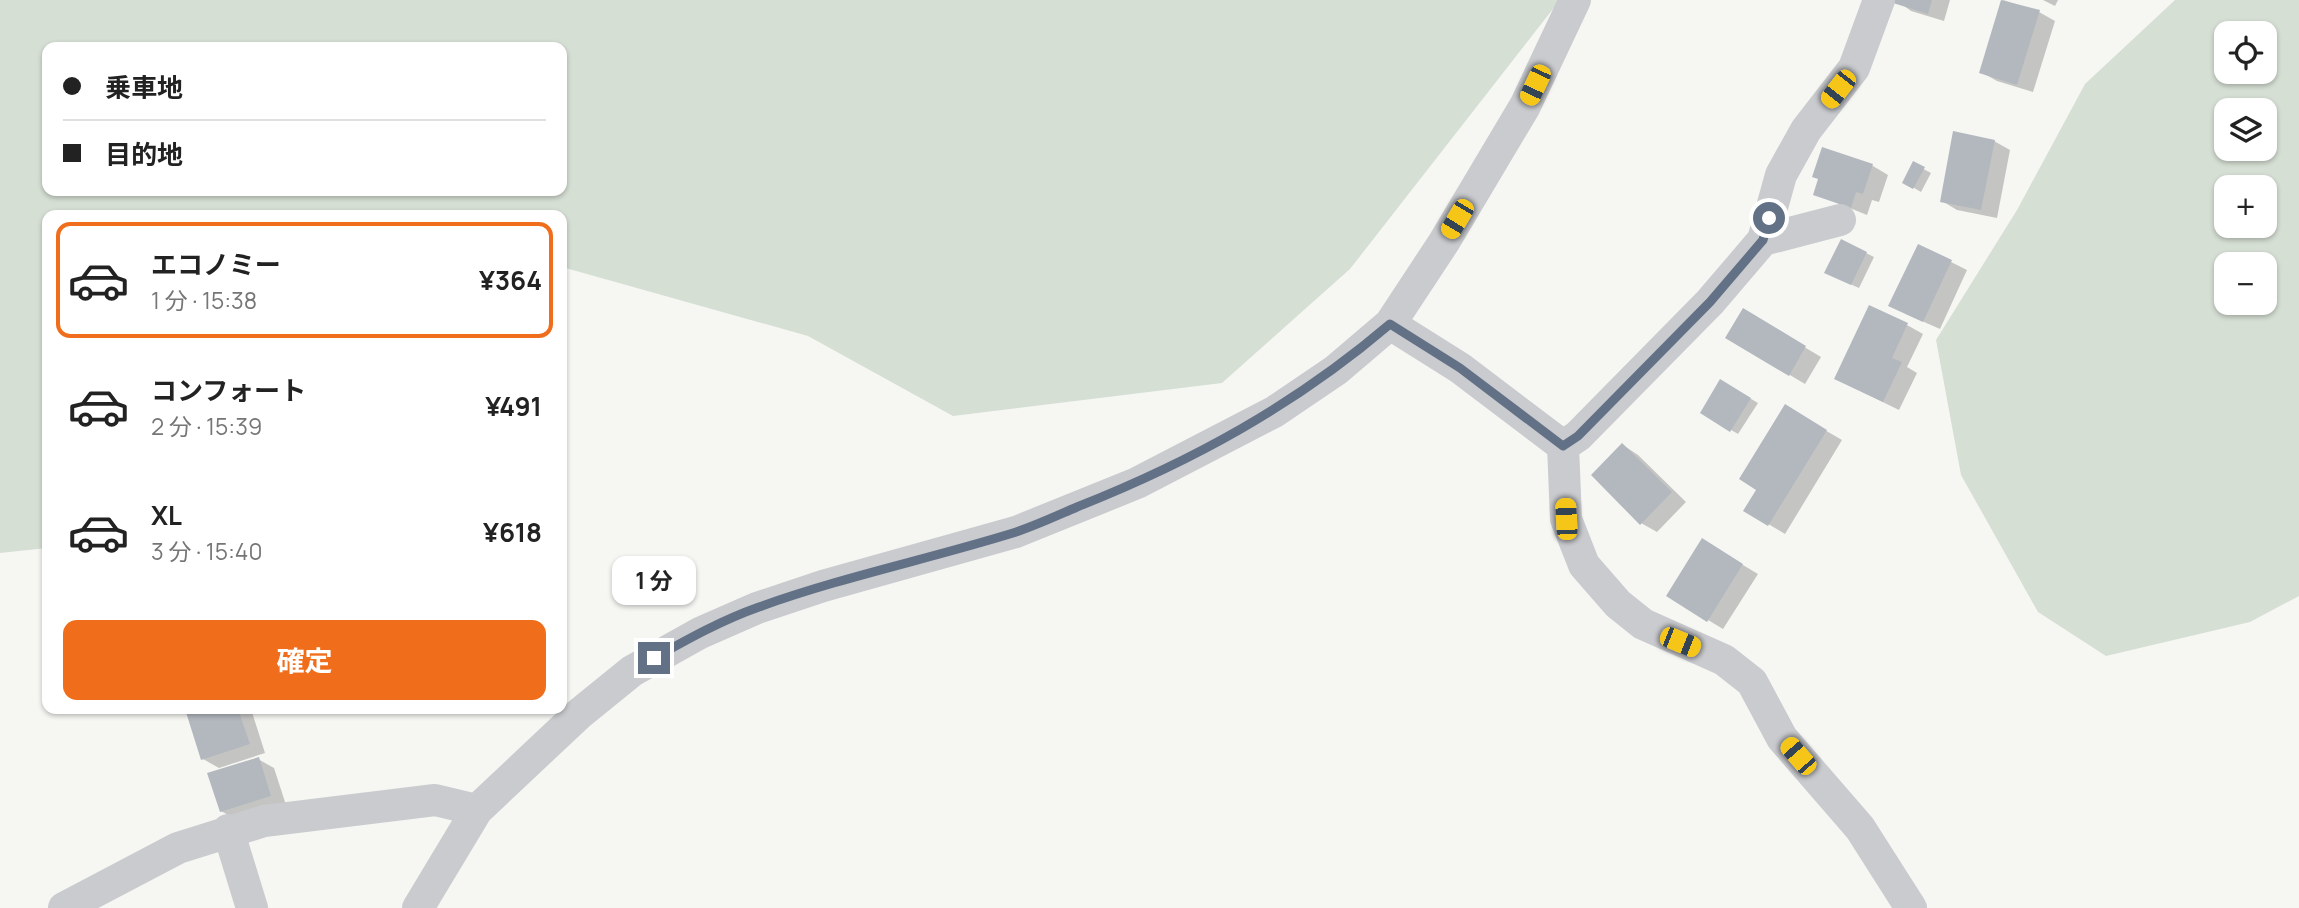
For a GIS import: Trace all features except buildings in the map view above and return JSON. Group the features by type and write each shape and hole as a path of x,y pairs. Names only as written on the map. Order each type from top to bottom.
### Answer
{"street":[{"path":"418,908 477,810 579,714 632,671 700,633 757,608 823,586 1016,532 1137,483 1274,412 1336,370 1390,324 1525,106 1575,0"},
{"path":"1563,446 1578,436 1710,302 1763,240 1781,176 1806,130 1854,68 1879,0"},
{"path":"1763,240 1840,220"},
{"path":"1390,324 1460,368 1563,446"},
{"path":"1563,446 1566,519 1584,565 1618,604 1643,624 1724,660 1752,682 1783,738 1860,828 1911,908"},
{"path":"64,908 178,848 228,830 264,821 435,800 477,810"},
{"path":"228,830 252,908"}],"shaded area":[{"path":"0,0 1560,0 1350,269 1222,383 953,416 808,336 567,268 567,210 42,210 42,549 0,553"},
{"path":"2175,0 2299,0 2299,596 2250,622 2106,656 2038,612 1961,475 1936,340 2017,210 2085,84"}],"route":[{"path":"654,658 700,633 757,608 823,586 1016,532 1137,483 1274,412 1336,370 1390,324 1460,368 1563,446 1578,436 1710,302 1763,240 1769,218"}]}
